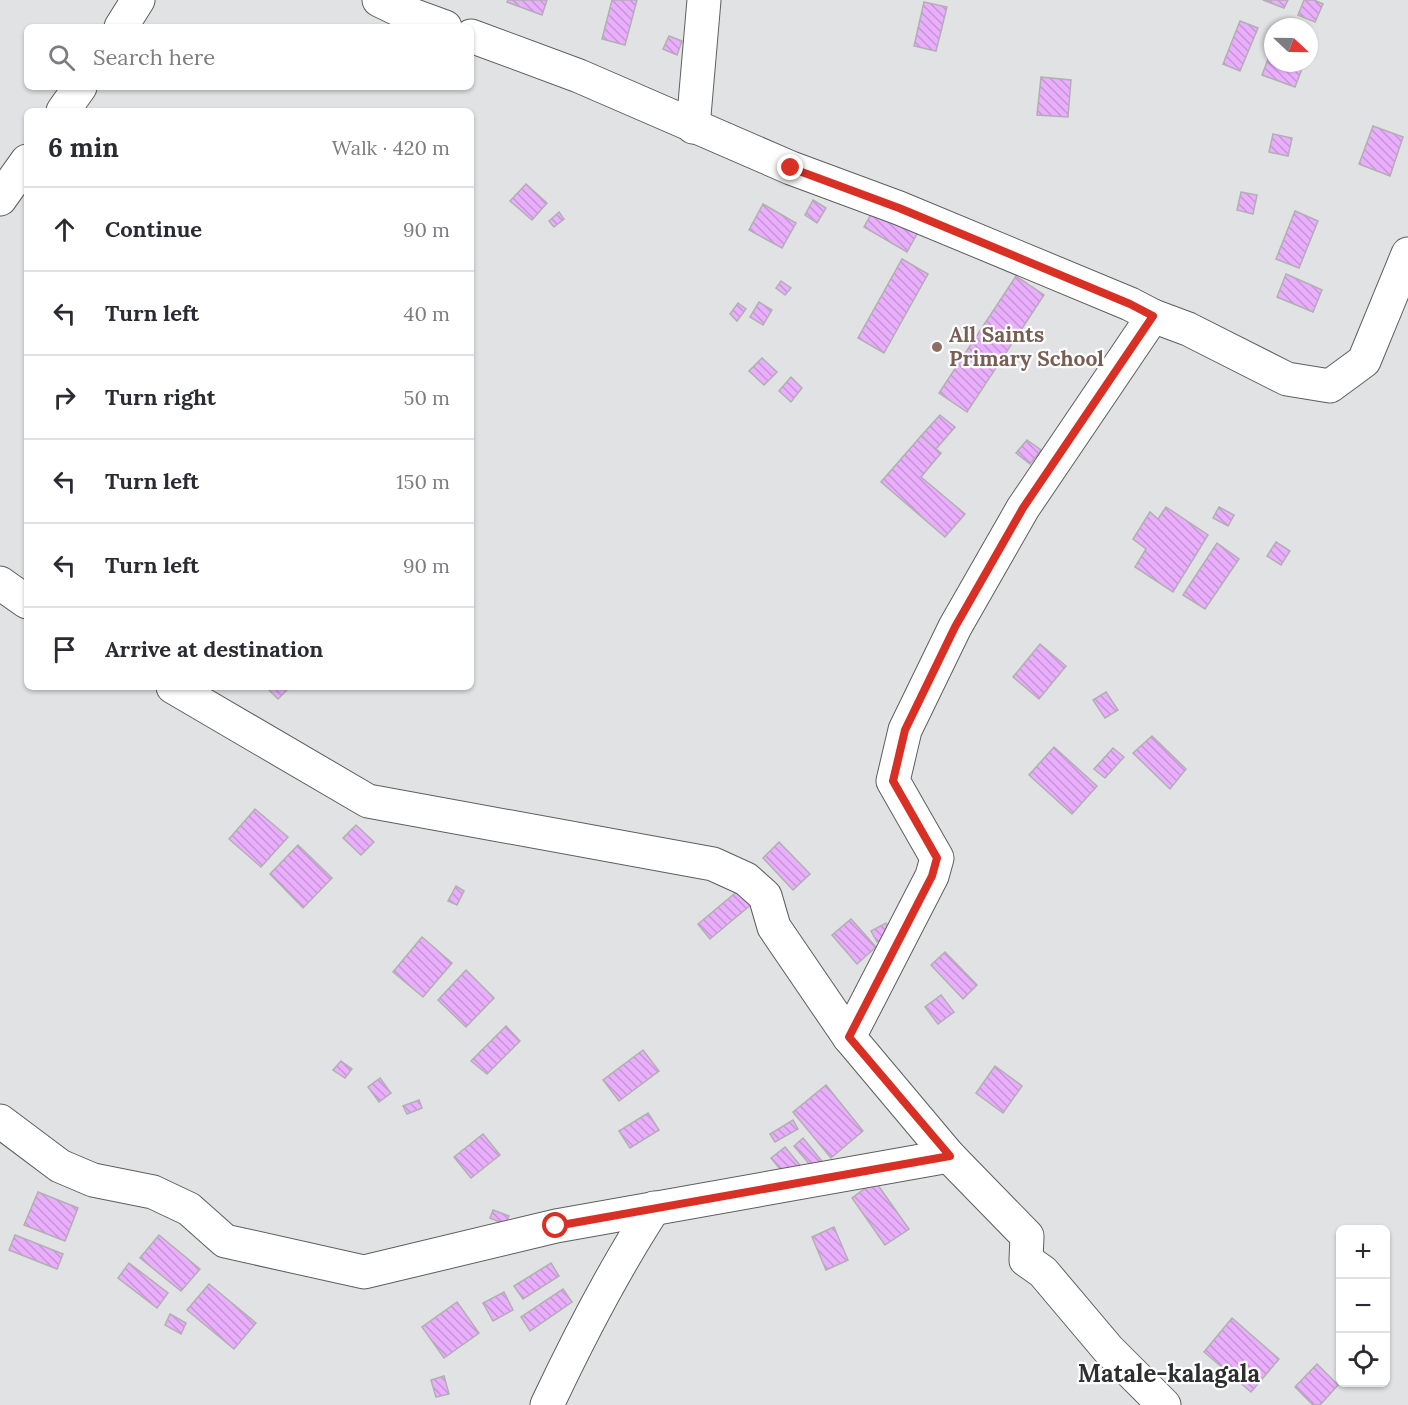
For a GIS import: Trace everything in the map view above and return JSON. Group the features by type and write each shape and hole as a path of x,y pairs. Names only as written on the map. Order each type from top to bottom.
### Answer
{"street":[{"path":"123,24 138,0"},
{"path":"379,0 437,24"},
{"path":"693,127 704,0"},
{"path":"474,37 579,76 791,168 899,208 1130,304 1153,316 1188,328 1287,379 1330,386 1364,361 1408,254"},
{"path":"65,108 78,90"},
{"path":"0,199 24,165"},
{"path":"849,1037 932,876 937,858 893,781 905,730 955,627 1023,508 1153,316"},
{"path":"0,583 24,600"},
{"path":"178,690 368,801 713,864 746,879 765,896 774,927 849,1037 950,1156 1027,1236 1026,1260 1043,1272 1108,1349 1164,1405"},
{"path":"0,1121 60,1166 93,1180 153,1192 189,1209 225,1241 363,1272 556,1226 950,1156"},
{"path":"547,1405 576,1342 595,1312 627,1249 654,1208"}],"building":[{"path":"508,0 547,0 542,15 507,2"},
{"path":"612,0 637,0 625,45 602,39"},
{"path":"1263,0 1288,0 1284,8"},
{"path":"1304,0 1314,0 1323,4 1317,18 1305,18 1298,15"},
{"path":"924,2 947,7 936,51 914,46"},
{"path":"1240,21 1258,28 1240,71 1223,64"},
{"path":"669,36 682,41 677,55 663,49"},
{"path":"1264,70 1264,72 1301,72 1295,87 1262,75"},
{"path":"1041,77 1071,80 1068,117 1037,115"},
{"path":"1373,126 1403,137 1390,176 1359,164"},
{"path":"1273,134 1292,138 1288,156 1269,152"},
{"path":"526,184 547,203 532,220 510,201"},
{"path":"1241,192 1257,195 1253,214 1237,210"},
{"path":"813,200 826,208 817,223 805,215"},
{"path":"763,204 796,223 782,248 749,230"},
{"path":"875,207 918,232 907,252 864,227"},
{"path":"1295,211 1318,221 1299,268 1276,259"},
{"path":"559,212 564,219 554,227 549,221"},
{"path":"902,259 928,274 884,353 858,338"},
{"path":"1286,274 1322,290 1313,312 1277,297"},
{"path":"1016,276 1044,295 967,412 939,393"},
{"path":"781,281 791,288 785,295 776,288"},
{"path":"759,302 772,310 763,325 750,317"},
{"path":"738,303 746,309 737,321 730,314"},
{"path":"762,358 777,372 764,385 749,371"},
{"path":"791,377 802,388 791,402 779,391"},
{"path":"940,415 955,427 936,449 921,436"},
{"path":"921,436 941,453 921,477 965,514 945,537 881,482"},
{"path":"1027,440 1041,450 1030,464 1016,453"},
{"path":"1166,507 1208,535 1173,592 1135,567 1146,549 1133,539 1150,512 1158,519"},
{"path":"1219,507 1234,515 1228,526 1213,518"},
{"path":"1276,542 1290,551 1281,565 1267,556"},
{"path":"1217,543 1239,559 1205,609 1183,595"},
{"path":"1040,644 1066,666 1039,699 1013,677"},
{"path":"269,690 287,690 278,699"},
{"path":"1106,692 1118,710 1105,718 1093,700"},
{"path":"1152,736 1186,769 1170,789 1133,753"},
{"path":"1054,747 1097,786 1072,814 1029,775"},
{"path":"1113,748 1124,757 1105,778 1094,769"},
{"path":"255,809 288,837 261,867 229,839"},
{"path":"356,825 374,842 361,855 343,838"},
{"path":"779,842 810,874 793,890 763,858"},
{"path":"298,845 332,878 303,908 270,874"},
{"path":"456,886 464,891 457,905 448,901"},
{"path":"740,889 753,903 710,939 698,924"},
{"path":"851,919 876,947 857,964 832,935"},
{"path":"886,923 891,933 877,942 871,931"},
{"path":"422,937 452,963 423,997 393,972"},
{"path":"945,952 977,985 963,999 931,965"},
{"path":"466,970 494,998 466,1027 438,1000"},
{"path":"941,995 954,1012 938,1024 925,1007"},
{"path":"506,1026 520,1041 487,1074 471,1061"},
{"path":"643,1050 659,1071 619,1101 603,1080"},
{"path":"341,1061 352,1069 345,1078 333,1070"},
{"path":"995,1066 1022,1086 1003,1113 976,1093"},
{"path":"380,1078 391,1093 379,1102 368,1087"},
{"path":"826,1085 863,1131 831,1158 793,1112"},
{"path":"419,1100 422,1108 407,1114 403,1106"},
{"path":"648,1113 659,1130 630,1148 619,1131"},
{"path":"793,1120 798,1129 775,1142 770,1134"},
{"path":"483,1134 500,1155 471,1178 454,1157"},
{"path":"803,1138 825,1165 817,1173 794,1146"},
{"path":"785,1147 803,1169 789,1180 771,1158"},
{"path":"875,1181 909,1229 885,1245 852,1198"},
{"path":"38,1192 78,1208 65,1241 24,1225"},
{"path":"493,1210 509,1216 505,1224 490,1218"},
{"path":"834,1227 848,1260 826,1270 812,1237"},
{"path":"15,1235 63,1254 57,1269 9,1250"},
{"path":"159,1235 200,1269 181,1291 140,1258"},
{"path":"129,1263 168,1293 157,1308 118,1278"},
{"path":"551,1263 559,1276 523,1299 514,1286"},
{"path":"209,1284 256,1323 234,1349 187,1310"},
{"path":"563,1289 572,1302 530,1331 521,1317"},
{"path":"504,1292 513,1310 493,1321 483,1303"},
{"path":"457,1302 479,1333 444,1358 422,1327"},
{"path":"170,1314 186,1323 181,1334 165,1325"},
{"path":"1232,1318 1279,1359 1251,1392 1204,1352"},
{"path":"1317,1364 1336,1383 1336,1387 1320,1405 1313,1405 1295,1387"},
{"path":"444,1376 449,1394 436,1397 431,1380"}],"place":[{"name":"All Saints Primary School","path":"937,347"}],"district":[{"name":"Matale-kalagala","path":"1169,1374"}],"route":[{"path":"556,1226 950,1156 849,1037 932,876 937,858 893,781 905,730 955,627 1023,508 1153,316 1130,304 899,208 791,168"}]}
